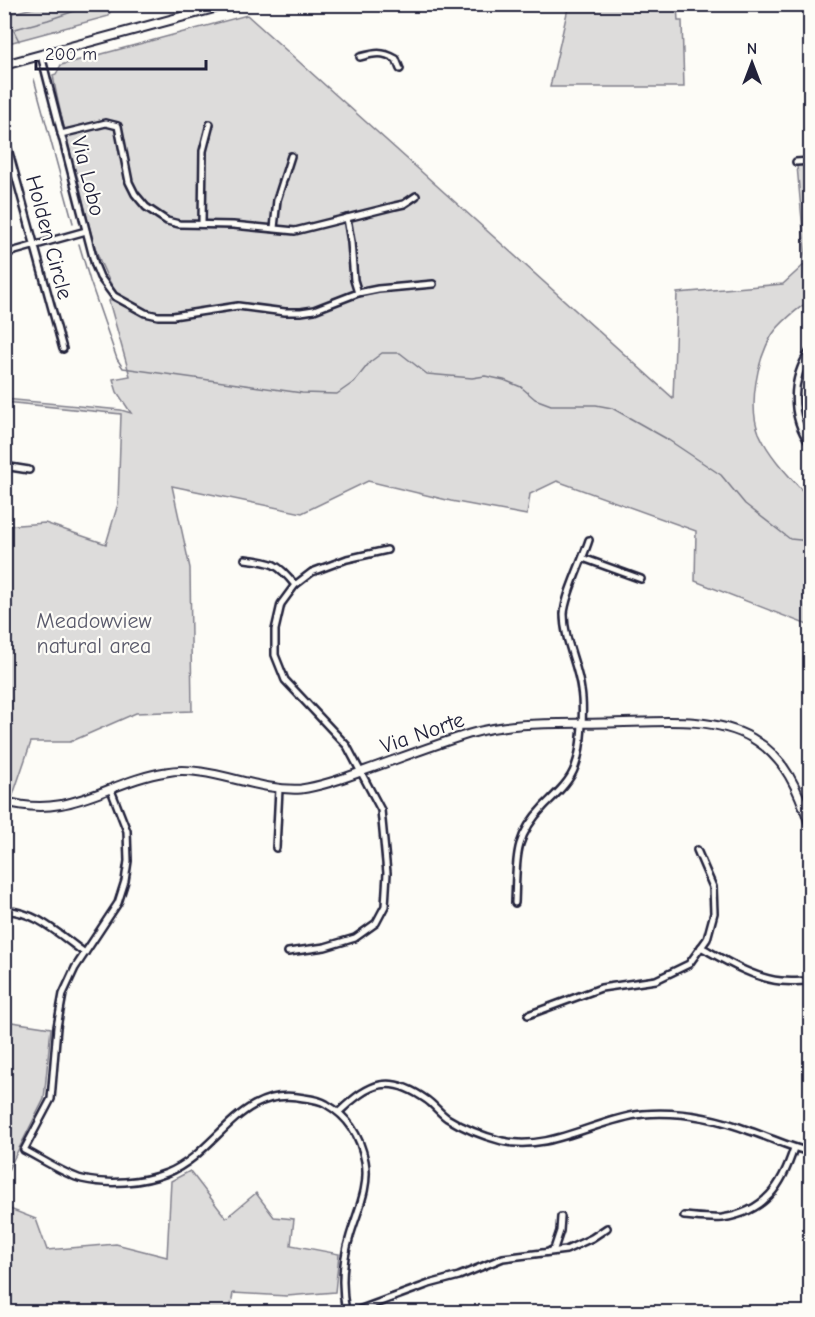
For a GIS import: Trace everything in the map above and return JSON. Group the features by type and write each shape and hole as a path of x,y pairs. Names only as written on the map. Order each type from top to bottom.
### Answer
{"main road":[{"path":"4,65 229,4"}],"street":[{"path":"360,57 373,52 386,53 396,59 400,69"},
{"name":"Via Lobo","path":"41,56 98,271 107,288 117,299 145,313 173,316 238,306 301,312 314,310 358,293"},
{"path":"61,134 106,123 118,126 129,182 135,194 146,207 167,221 179,224 295,231 404,204 416,195"},
{"path":"202,224 203,151 210,124"},
{"name":"Holden Circle","path":"4,134 63,349"},
{"path":"274,228 277,200 291,156"},
{"path":"796,162 810,161"},
{"path":"347,218 354,280 358,293 433,284"},
{"path":"4,254 86,231"},
{"path":"810,351 796,379 795,396 800,427 810,444"},
{"path":"4,466 29,470"},
{"path":"515,903 520,839 532,819 575,769 580,748 582,691 567,636 564,612 589,540"},
{"path":"288,952 325,947 355,938 376,923 385,906 387,873 381,810 347,746 285,680 275,655 275,630 281,604 295,585 312,572 347,559 387,550"},
{"path":"583,558 641,579"},
{"path":"245,559 267,561 282,569 295,585"},
{"name":"Via Norte","path":"4,801 42,806 77,802 145,775 173,770 211,774 279,789 302,789 332,783 499,726 685,722 722,726 751,737 771,752 789,772 801,796 810,826"},
{"path":"276,848 279,789"},
{"path":"111,790 127,831 128,861 125,881 118,903 75,968 63,994 57,1027 51,1099 24,1150 81,1178 116,1182 140,1180 167,1173 186,1163 226,1124 249,1107 272,1096 292,1095 322,1101 340,1112 358,1137 366,1165 364,1193 349,1239 343,1268 342,1293 346,1312"},
{"path":"528,1015 602,988 656,980 689,964 707,939 714,913 713,887 697,850"},
{"path":"4,911 28,915 38,920 85,952"},
{"path":"701,947 735,967 758,975 780,981 810,981"},
{"path":"340,1112 359,1094 376,1084 391,1084 402,1086 426,1100 446,1118 503,1141 535,1143 569,1136 606,1122 642,1114 677,1113 712,1119 810,1152"},
{"path":"684,1216 720,1218 740,1214 758,1205 775,1191 786,1172 794,1148"},
{"path":"545,1253 554,1249 560,1231 561,1217"},
{"path":"352,1312 429,1284 459,1276 503,1258 566,1250 607,1228"}],"green space":[{"path":"569,4 677,5 678,21 682,21 684,87 550,87"},
{"path":"45,5 122,5 110,11 109,16 5,44 5,15"},
{"name":"Meadowview natural area","path":"247,15 673,398 677,293 783,284 806,263 797,166 810,165 810,301 795,311 772,335 758,370 754,410 759,433 769,451 810,499 810,626 695,581 696,531 557,481 530,494 527,515 451,501 368,481 302,513 172,486 190,568 192,711 136,713 70,742 31,742 12,798 5,795 5,526 45,523 106,544 118,504 121,414 5,402 5,399 121,410 131,413 117,392 113,379 130,376 109,301 117,293 103,269 94,242 53,75 61,65"},
{"path":"5,1021 51,1028 44,1099 5,1176"},
{"path":"190,1171 226,1218 256,1193 274,1217 294,1219 291,1245 339,1254 335,1292 287,1296 233,1293 230,1312 5,1312 5,1207 36,1219 47,1250 116,1244 167,1257 171,1181"}],"waterway":[{"path":"4,32 95,4"},
{"path":"14,31 19,41"},
{"path":"34,79 73,223"},
{"path":"79,244 117,359 123,368 302,393 337,394 354,382 370,362 382,353 400,353 427,374 472,378 485,376 521,387 535,399 551,405 596,405 612,408 667,439 721,475 745,504 790,539 810,541"}]}
